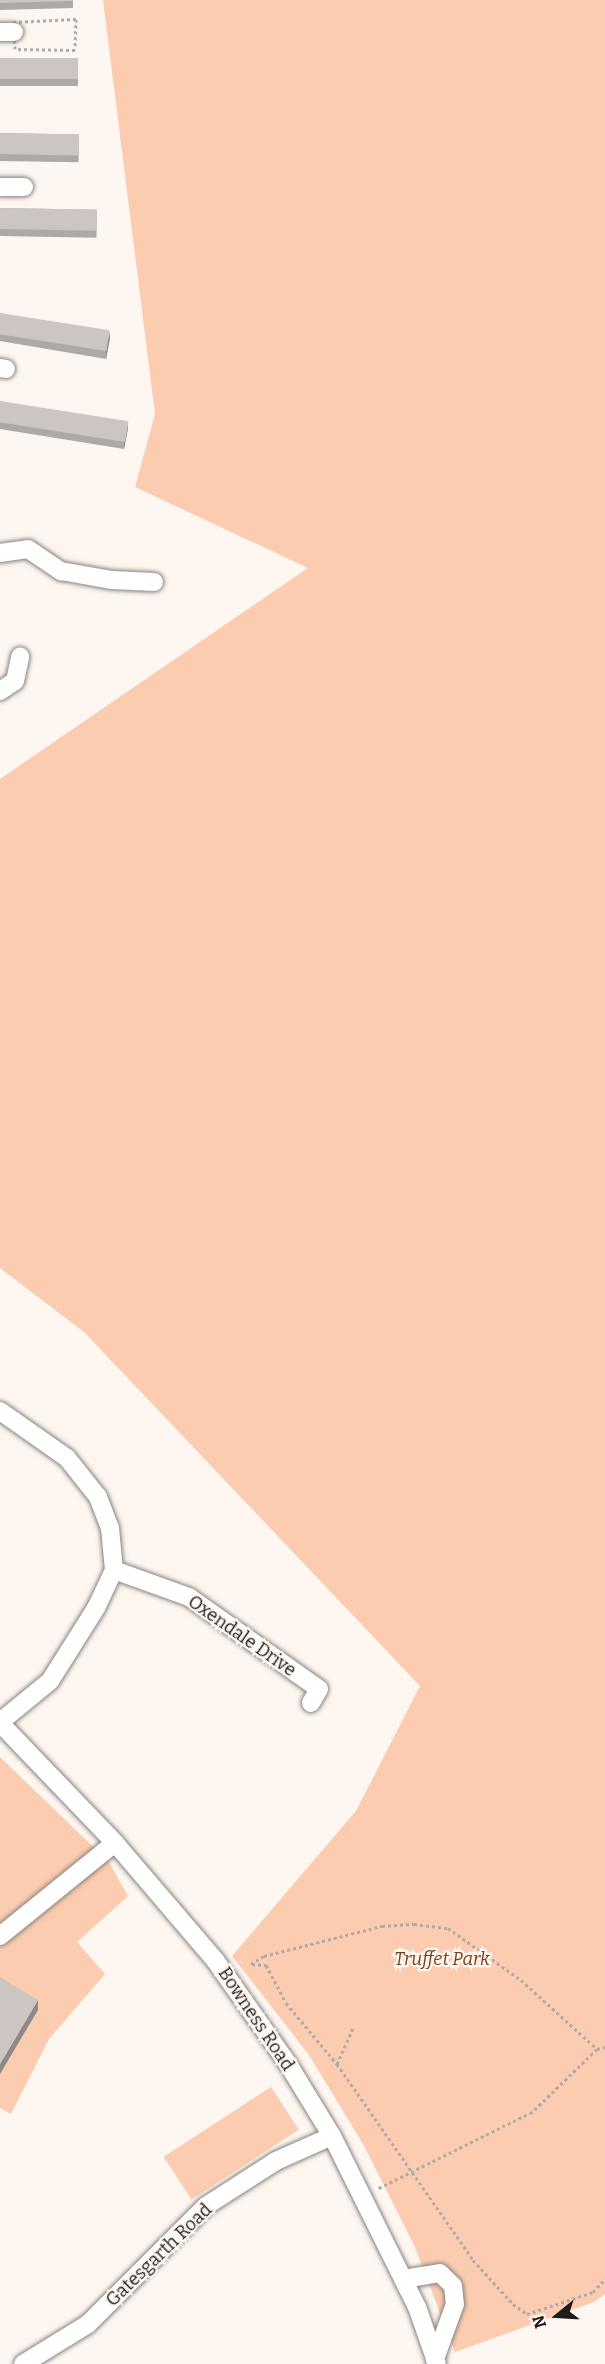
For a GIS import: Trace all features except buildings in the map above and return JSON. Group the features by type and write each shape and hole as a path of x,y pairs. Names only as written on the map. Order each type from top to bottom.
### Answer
{"street":[{"path":"0,187 24,187"},
{"path":"0,553 28,549 61,572 112,580 154,582"},
{"path":"0,691 15,681 20,657"},
{"path":"0,1411 66,1458 98,1497 110,1528 114,1570 96,1608 50,1681 0,1723"},
{"name":"Oxendale Drive","path":"114,1570 189,1597 319,1689 310,1703"},
{"name":"Bowness Road","path":"0,1723 115,1843 215,1960 332,2136 403,2278 436,2362"},
{"path":"0,1936 115,1843"},
{"name":"Gatesgarth Road","path":"23,2364 88,2324 206,2206 276,2161 332,2136"},
{"path":"403,2278 440,2273 453,2286 455,2304 436,2362"}],"path":[{"path":"76,19 75,50 15,49 7,32 13,22 76,19"},
{"path":"597,2049 521,1980 448,1928 414,1924 361,1932 264,1956 251,1964 266,1965 286,2003 337,2064 473,2260 513,2304 527,2314 593,2292 605,2279"},
{"path":"337,2064 353,2028"},
{"path":"362,2197 532,2112 597,2049 605,2047"}],"green space":[{"name":"Truffet Park","path":"103,0 605,0 605,2294 594,2302 455,2352 414,2245 363,2144 309,2055 232,1956 356,1811 420,1686 84,1332 0,1268 0,779 308,568 135,487 155,414"},
{"path":"0,1757 109,1862 128,1896 77,1942 105,1974 49,2039 11,2114 0,2108"},
{"path":"271,2087 299,2130 191,2199 164,2157"}]}
